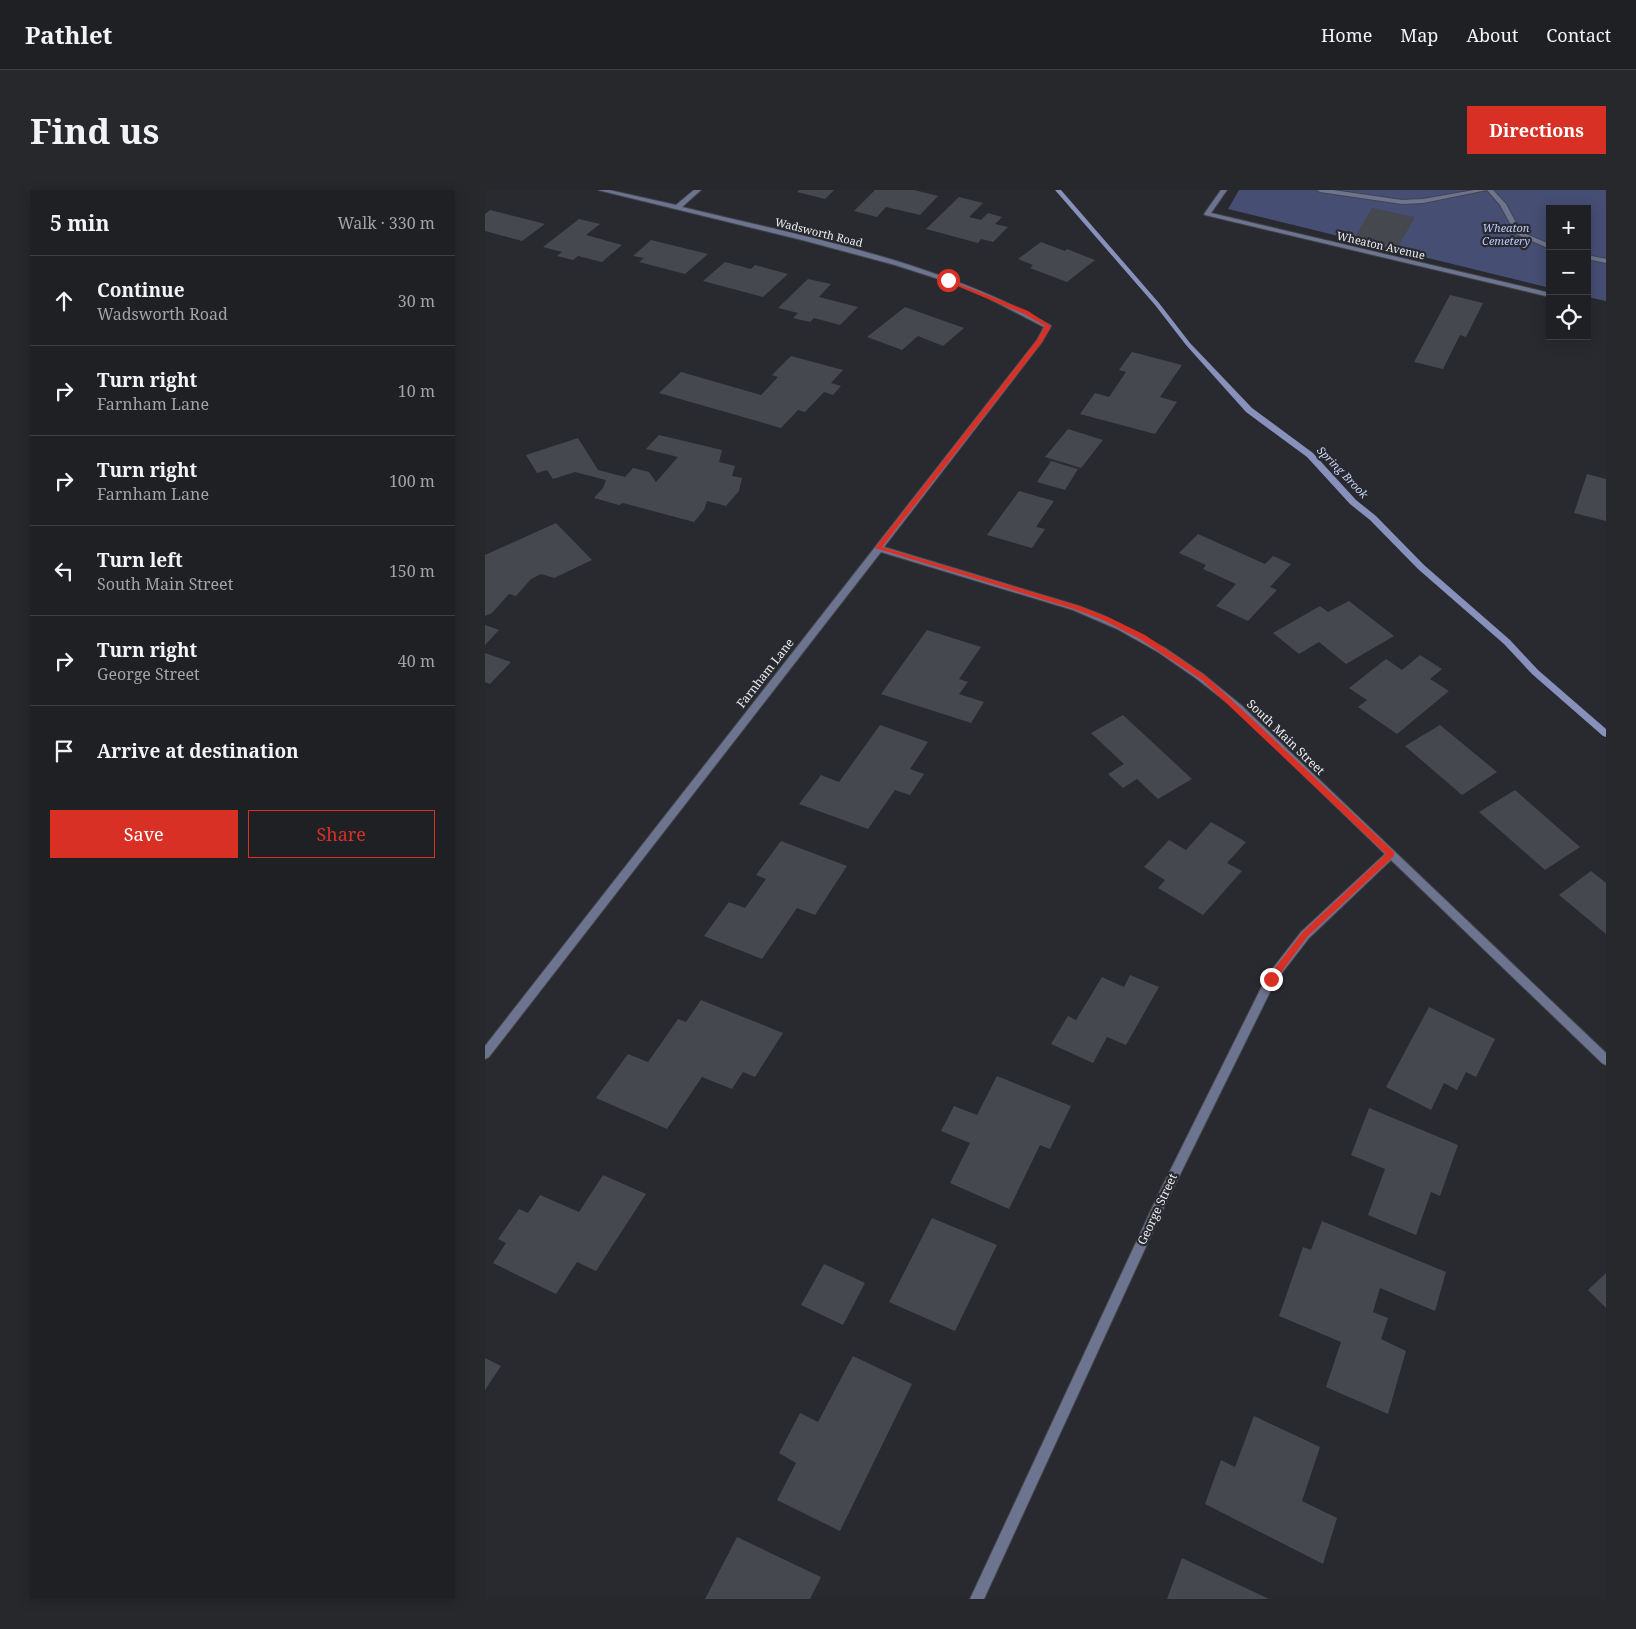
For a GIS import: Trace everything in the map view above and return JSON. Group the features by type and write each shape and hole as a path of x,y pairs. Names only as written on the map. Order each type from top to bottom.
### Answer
{"street":[{"name":"Wadsworth Road","path":"601,190 678,207 888,260 948,280 1026,312"},
{"path":"678,207 698,190"},
{"name":"Wheaton Avenue","path":"1224,190 1207,214 1546,294"},
{"path":"1320,190 1403,202 1423,201 1485,190"},
{"path":"1490,190 1503,204 1518,233 1529,240 1546,246"},
{"path":"1591,258 1606,261"},
{"name":"Farnham Lane","path":"485,1054 1040,341 1048,326 1026,312"},
{"name":"South Main Street","path":"878,548 1077,608 1106,619 1143,637 1205,679 1606,1060"},
{"name":"George Street","path":"977,1599 1163,1197 1271,979 1305,935 1391,854"}],"green space":[{"name":"Wheaton Cemetery","path":"1239,190 1606,190 1606,301 1591,298 1591,205 1546,205 1546,287 1228,209"}],"building":[{"path":"799,190 834,190 825,199 797,192"},
{"path":"875,190 914,190 938,196 920,215 886,207 877,217 854,211"},
{"path":"959,197 983,203 969,217 981,220 988,213 1002,217 995,224 1008,227 993,242 981,239 978,243 926,229"},
{"path":"1372,208 1415,217 1398,247 1355,237"},
{"path":"490,210 545,224 522,241 485,231 485,214"},
{"path":"579,219 600,224 586,235 622,245 602,262 578,256 573,260 557,256 562,252 543,247"},
{"path":"651,240 708,254 685,274 639,262 644,258 633,256"},
{"path":"1041,242 1065,251 1067,249 1095,260 1067,282 1030,268 1033,265 1018,259"},
{"path":"725,262 751,269 755,265 788,274 763,297 703,281"},
{"path":"808,279 831,284 819,297 858,307 840,325 814,318 810,322 793,318 798,313 778,308"},
{"path":"1450,295 1483,303 1466,337 1460,335 1443,369 1414,362"},
{"path":"905,307 964,328 943,346 918,336 902,350 867,337"},
{"path":"1132,352 1182,365 1160,397 1177,402 1155,434 1080,414 1095,393 1109,397 1126,372 1119,370"},
{"path":"791,356 843,370 831,383 841,386 833,395 824,392 805,412 798,410 781,428 659,393 681,372 761,395 778,377 772,375"},
{"path":"1068,429 1103,440 1081,468 1045,457"},
{"path":"659,435 722,450 719,462 735,466 732,476 742,478 739,491 726,506 707,501 704,510 694,522 623,503 619,505 594,498 603,488 606,480 575,472 553,479 547,470 537,473 526,455 578,438 598,470 625,477 633,468 649,472 656,482 678,457 646,449"},
{"path":"1051,461 1078,469 1065,490 1037,482"},
{"path":"1587,474 1606,479 1606,521 1574,513"},
{"path":"1019,491 1054,501 1036,527 1045,529 1032,548 987,535"},
{"path":"556,523 592,560 554,578 541,574 531,579 516,596 509,594 492,613 485,616 485,555"},
{"path":"1198,534 1265,564 1273,556 1291,564 1270,587 1277,590 1248,621 1216,606 1236,584 1203,569 1206,565 1179,553"},
{"path":"1349,601 1394,636 1346,664 1319,642 1299,654 1273,633 1320,606 1328,612"},
{"path":"485,625 499,630 485,645"},
{"path":"927,630 981,647 959,679 968,682 959,694 984,702 971,723 881,694"},
{"path":"485,653 511,662 490,684 485,682"},
{"path":"1420,655 1442,669 1430,679 1449,691 1397,734 1358,707 1367,700 1349,688 1386,659 1402,670"},
{"path":"1123,715 1192,779 1158,799 1137,779 1123,788 1108,774 1124,764 1091,733"},
{"path":"880,725 928,742 910,769 924,774 910,795 895,790 868,829 799,804 821,775 839,782"},
{"path":"1440,725 1497,772 1462,795 1405,746"},
{"path":"1515,790 1580,847 1545,870 1479,812"},
{"path":"1211,822 1246,842 1227,863 1242,871 1203,915 1158,888 1165,880 1144,867 1169,840 1186,850"},
{"path":"781,841 847,866 815,915 797,908 762,959 704,936 729,902 745,908 766,879 756,875"},
{"path":"1591,871 1606,883 1606,934 1559,895"},
{"path":"1130,975 1159,987 1126,1045 1107,1037 1093,1063 1051,1044 1068,1016 1076,1020 1102,977 1124,987"},
{"path":"701,1000 783,1033 755,1077 743,1072 732,1089 702,1077 667,1129 596,1098 628,1054 648,1062 678,1019 686,1022"},
{"path":"1429,1007 1495,1039 1476,1077 1466,1072 1457,1090 1444,1083 1431,1110 1386,1087"},
{"path":"997,1076 1071,1106 1050,1149 1040,1145 1009,1209 950,1183 970,1143 941,1131 954,1106 977,1115"},
{"path":"1369,1108 1458,1145 1440,1196 1431,1192 1416,1235 1368,1215 1385,1169 1351,1155"},
{"path":"603,1175 646,1194 596,1271 577,1262 556,1294 493,1263 506,1243 498,1239 519,1209 528,1213 540,1195 579,1212"},
{"path":"932,1218 997,1245 955,1331 889,1302"},
{"path":"1322,1221 1446,1272 1435,1311 1380,1288 1373,1312 1388,1318 1381,1339 1406,1351 1388,1414 1326,1387 1341,1342 1279,1316 1303,1247 1311,1250"},
{"path":"824,1264 865,1283 843,1325 801,1305"},
{"path":"1606,1273 1606,1308 1588,1290"},
{"path":"853,1356 912,1384 840,1531 777,1500 796,1463 779,1453 800,1413 818,1422"},
{"path":"485,1358 501,1366 485,1390"},
{"path":"1254,1416 1320,1447 1302,1501 1337,1518 1323,1564 1205,1504 1221,1460 1235,1467"},
{"path":"737,1537 821,1577 810,1599 705,1599"},
{"path":"1182,1558 1269,1599 1167,1599"}],"waterway":[{"name":"Spring Brook","path":"1058,190 1157,304 1188,344 1249,410 1310,455 1353,502 1373,518 1421,567 1507,642 1535,672 1606,734"}],"route":[{"path":"948,280 1026,312 1048,326 1040,341 878,548 1077,608 1106,619 1143,637 1205,679 1391,854 1305,935 1271,979"}]}
